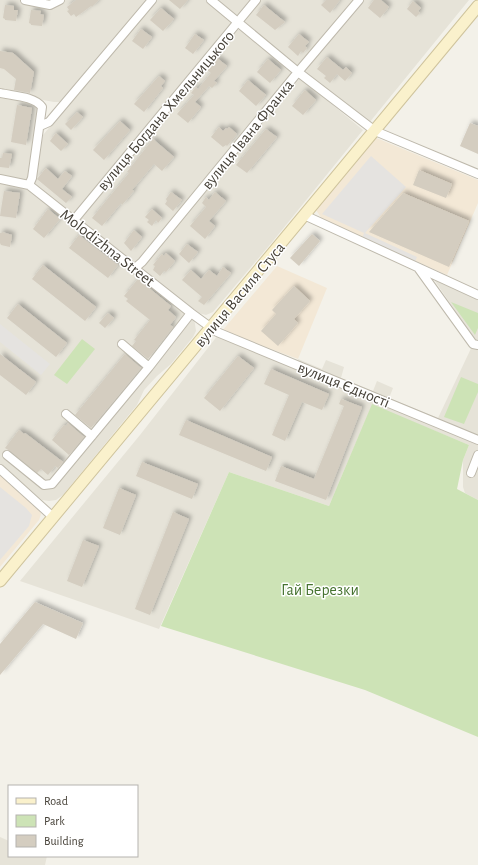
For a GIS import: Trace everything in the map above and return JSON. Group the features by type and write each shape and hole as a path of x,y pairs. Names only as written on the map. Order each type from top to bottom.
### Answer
{"main road":[{"name":"вулиця Василя Стуса","path":"0,581 478,6"}],"street":[{"path":"25,0 50,5 60,0"},
{"path":"40,126 49,122 152,0"},
{"path":"211,0 298,72 374,131 478,174"},
{"name":"вулиця Богдана Хмельницького","path":"74,220 256,0"},
{"name":"вулиця Івана Франка","path":"135,268 147,256 359,0"},
{"path":"0,93 33,100 42,106 32,178 29,185"},
{"name":"Molodizhna Street","path":"0,179 29,185 211,328"},
{"path":"304,215 478,295"},
{"path":"417,266 473,344 478,345"},
{"path":"7,455 44,485 52,484 149,367 191,313"},
{"name":"вулиця Єдності","path":"211,328 478,440"},
{"path":"122,344 149,367"},
{"path":"66,414 92,436"},
{"path":"471,473 478,454"},
{"path":"0,469 53,518"}],"shaded area":[{"path":"0,0 148,0 62,102 54,102 0,92"},
{"path":"156,0 206,0 231,21 231,25 73,215 32,183 36,177 43,135"},
{"path":"216,0 355,0 300,67 296,66"},
{"path":"363,0 469,0 369,123 304,72"},
{"path":"237,30 242,30 293,73 136,265 79,220"},
{"path":"300,78 363,130 213,312 206,315 198,313 141,269"},
{"path":"0,98 35,104 39,108 28,181 0,176"},
{"path":"374,137 478,180 478,203 447,275 322,219 316,210"},
{"path":"371,156 406,187 365,233 417,257 415,262 362,239 364,233 322,214"},
{"path":"0,181 27,188 194,319 195,324 196,331 193,337 171,364 144,390 137,405 63,495 56,500 42,500 0,464"},
{"path":"277,266 327,288 298,359 222,331"},
{"path":"433,278 478,298 478,500 465,493 463,487 463,460 469,445 372,405 329,506 229,472 159,629 20,581 140,435 218,335 294,366 298,359 322,369 326,360 344,367 341,378 373,391 377,381 393,388 389,398 438,418 475,340"},
{"path":"0,324 50,364 41,375 0,342"},
{"path":"0,473 39,509 41,514 39,520 0,567"},
{"path":"0,487 26,508 32,515 29,526 0,560"},
{"path":"0,837 8,841 8,857 47,857 45,865 0,865"}],"green space":[{"path":"451,302 478,313 478,328 475,335"},
{"path":"82,339 95,349 67,384 54,375"},
{"path":"461,377 478,384 478,392 464,424 444,417"},
{"name":"Гай Березки","path":"372,404 469,445 463,460 457,489 478,500 478,737 365,690 161,626 229,472 329,506"}],"building":[{"path":"76,0 99,0 92,7 91,6 76,17 74,14 71,16 67,11 69,10 67,7"},
{"path":"169,0 188,0 180,9"},
{"path":"326,0 340,0 330,13 321,5"},
{"path":"374,0 381,0 389,7 380,18 368,8"},
{"path":"413,1 421,8 418,11 420,13 416,17 407,9"},
{"path":"5,5 14,6 14,10 18,10 16,21 5,20 3,18"},
{"path":"264,5 285,22 275,30 256,15"},
{"path":"161,8 174,19 163,31 150,20"},
{"path":"31,10 41,11 40,14 44,15 42,26 31,25 29,23"},
{"path":"141,29 152,37 143,49 132,41"},
{"path":"195,34 204,40 193,54 185,48"},
{"path":"299,34 309,42 305,46 307,48 303,53 301,51 298,56 288,47"},
{"path":"0,51 13,53 34,72 30,93 14,90 16,79 4,69 0,68"},
{"path":"327,57 343,70 346,67 352,73 345,81 337,74 330,83 324,78 326,76 317,69"},
{"path":"217,58 227,66 214,81 217,83 212,88 209,86 195,102 201,107 188,123 177,114 194,95 191,93 196,87 198,89 211,73 207,70"},
{"path":"268,59 281,70 270,83 257,72"},
{"path":"159,76 165,81 161,86 163,88 144,112 134,104"},
{"path":"248,80 266,95 256,106 239,91"},
{"path":"305,90 316,100 303,115 292,106"},
{"path":"17,105 32,108 26,145 11,142"},
{"path":"77,112 83,117 71,130 65,124"},
{"path":"120,121 130,130 104,160 93,150"},
{"path":"470,123 478,126 478,154 460,146"},
{"path":"219,127 223,131 229,127 237,134 227,146 226,145 223,147 211,137"},
{"path":"266,129 277,137 247,173 236,165"},
{"path":"56,133 68,144 61,151 50,141"},
{"path":"153,139 174,157 162,171 154,164 132,190 134,191 122,205 121,203 102,226 92,218 129,173 127,172"},
{"path":"3,153 12,154 9,168 0,167 0,158 2,158"},
{"path":"46,168 58,179 65,171 72,176 62,189 72,197 66,203 37,179"},
{"path":"419,170 452,184 446,198 413,185"},
{"path":"4,191 20,193 16,218 0,216"},
{"path":"171,192 182,200 173,211 165,204 167,201 166,199"},
{"path":"215,192 226,201 209,221 215,226 205,239 190,226 206,207 202,203 206,197 209,200"},
{"path":"403,193 469,221 449,267 369,232"},
{"path":"48,209 60,219 44,238 33,229"},
{"path":"152,209 162,218 158,223 156,220 152,226 147,222 149,220 145,217"},
{"path":"134,230 142,237 131,251 124,243"},
{"path":"2,232 12,235 10,247 1,245 0,233"},
{"path":"312,234 320,241 299,266 290,258"},
{"path":"79,235 118,265 108,278 69,248"},
{"path":"187,244 198,252 189,263 179,254"},
{"path":"166,253 175,261 166,272 164,271 160,276 153,270 155,266 153,265 162,254 164,256"},
{"path":"43,265 96,307 85,321 32,279"},
{"path":"223,267 231,273 204,305 198,301 202,297 182,280 191,270 201,279 209,270 217,276"},
{"path":"138,279 171,306 168,310 176,317 170,325 173,327 148,359 132,346 136,341 134,340 150,320 126,301 128,299 124,296"},
{"path":"294,286 310,301 294,319 298,323 278,346 261,331 276,314 272,310"},
{"path":"18,304 67,343 56,357 7,318"},
{"path":"108,313 114,318 105,328 99,323"},
{"path":"0,354 36,382 26,395 0,375"},
{"path":"125,354 141,368 91,428 75,415"},
{"path":"238,356 254,368 220,411 204,398"},
{"path":"271,369 329,394 322,410 302,402 285,441 272,435 289,395 264,384"},
{"path":"341,399 362,407 326,500 275,481 281,466 314,479 344,406 339,404"},
{"path":"186,420 272,457 266,471 179,435"},
{"path":"68,423 84,437 69,455 52,440 64,425 66,426"},
{"path":"19,430 63,462 58,468 55,466 48,475 41,469 37,473 5,448"},
{"path":"142,462 198,484 192,499 136,476"},
{"path":"119,488 136,495 120,535 103,528"},
{"path":"173,512 189,519 150,615 135,609"},
{"path":"83,540 99,546 82,587 67,581"},
{"path":"35,602 83,623 76,639 43,624 0,675 0,644"}]}
